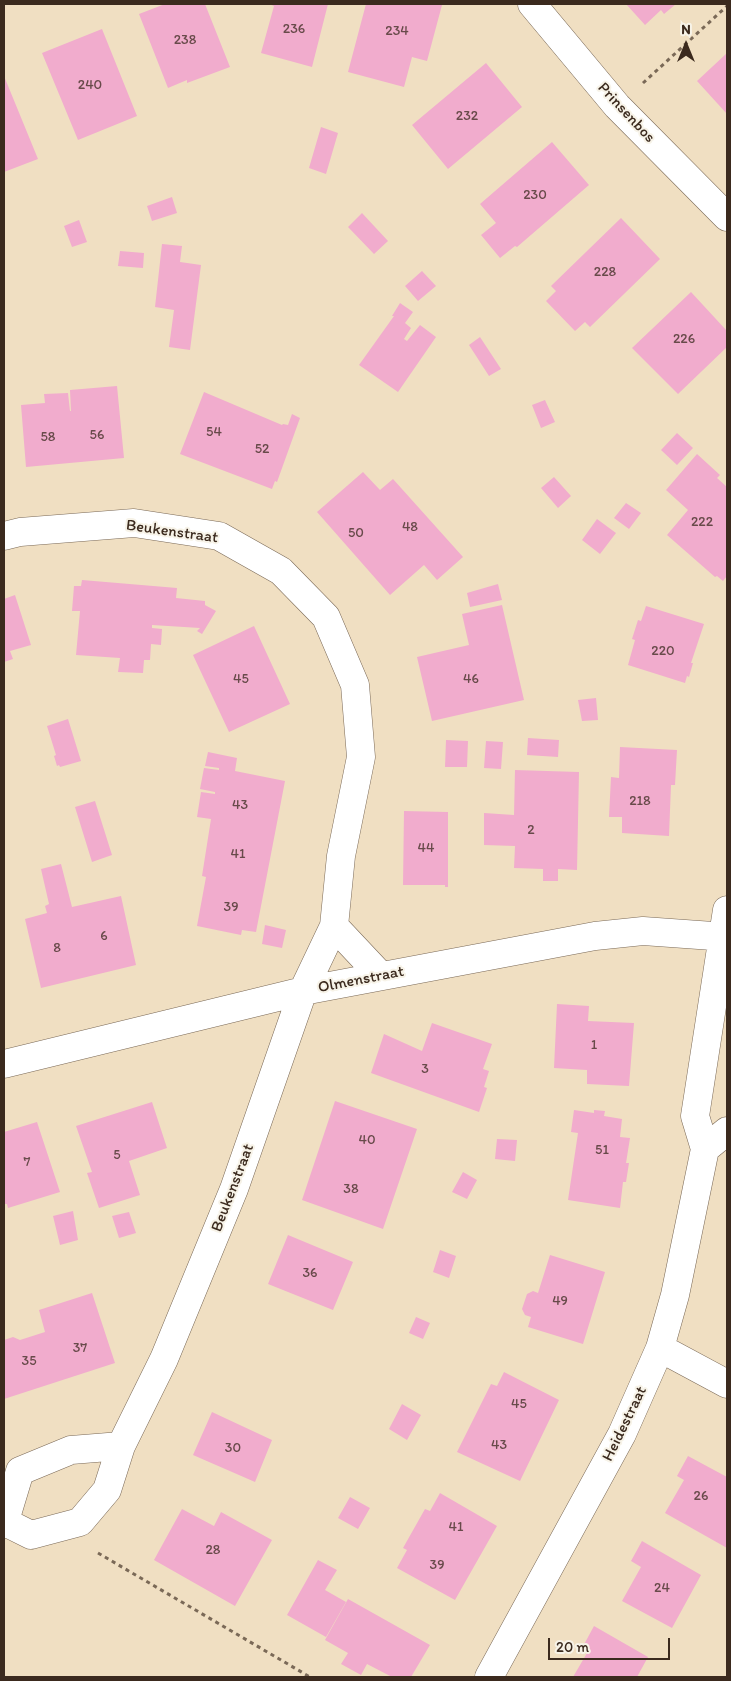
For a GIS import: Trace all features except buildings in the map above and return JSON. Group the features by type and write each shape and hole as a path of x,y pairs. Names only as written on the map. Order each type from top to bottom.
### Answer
{"street":[{"name":"Prinsenbos","path":"532,4 617,106 727,217"},
{"name":"Beukenstraat","path":"4,536 20,532 134,523 219,536 282,571 326,618 355,686 361,757 341,856 334,926 303,991 234,1189 164,1359 120,1446 107,1490 80,1522 31,1535 4,1523 20,1471 71,1450 120,1446"},
{"path":"725,937 727,910"},
{"path":"334,926 381,976"},
{"name":"Olmenstraat","path":"4,1064 303,991 595,936 643,931 725,937"},
{"name":"Heidestraat","path":"489,1677 622,1434 660,1348 675,1295 705,1149 695,1116 725,937"},
{"path":"705,1149 727,1131"},
{"path":"660,1348 727,1384"}],"path":[{"path":"617,106 727,6"},
{"path":"56,1528 310,1677"}]}
